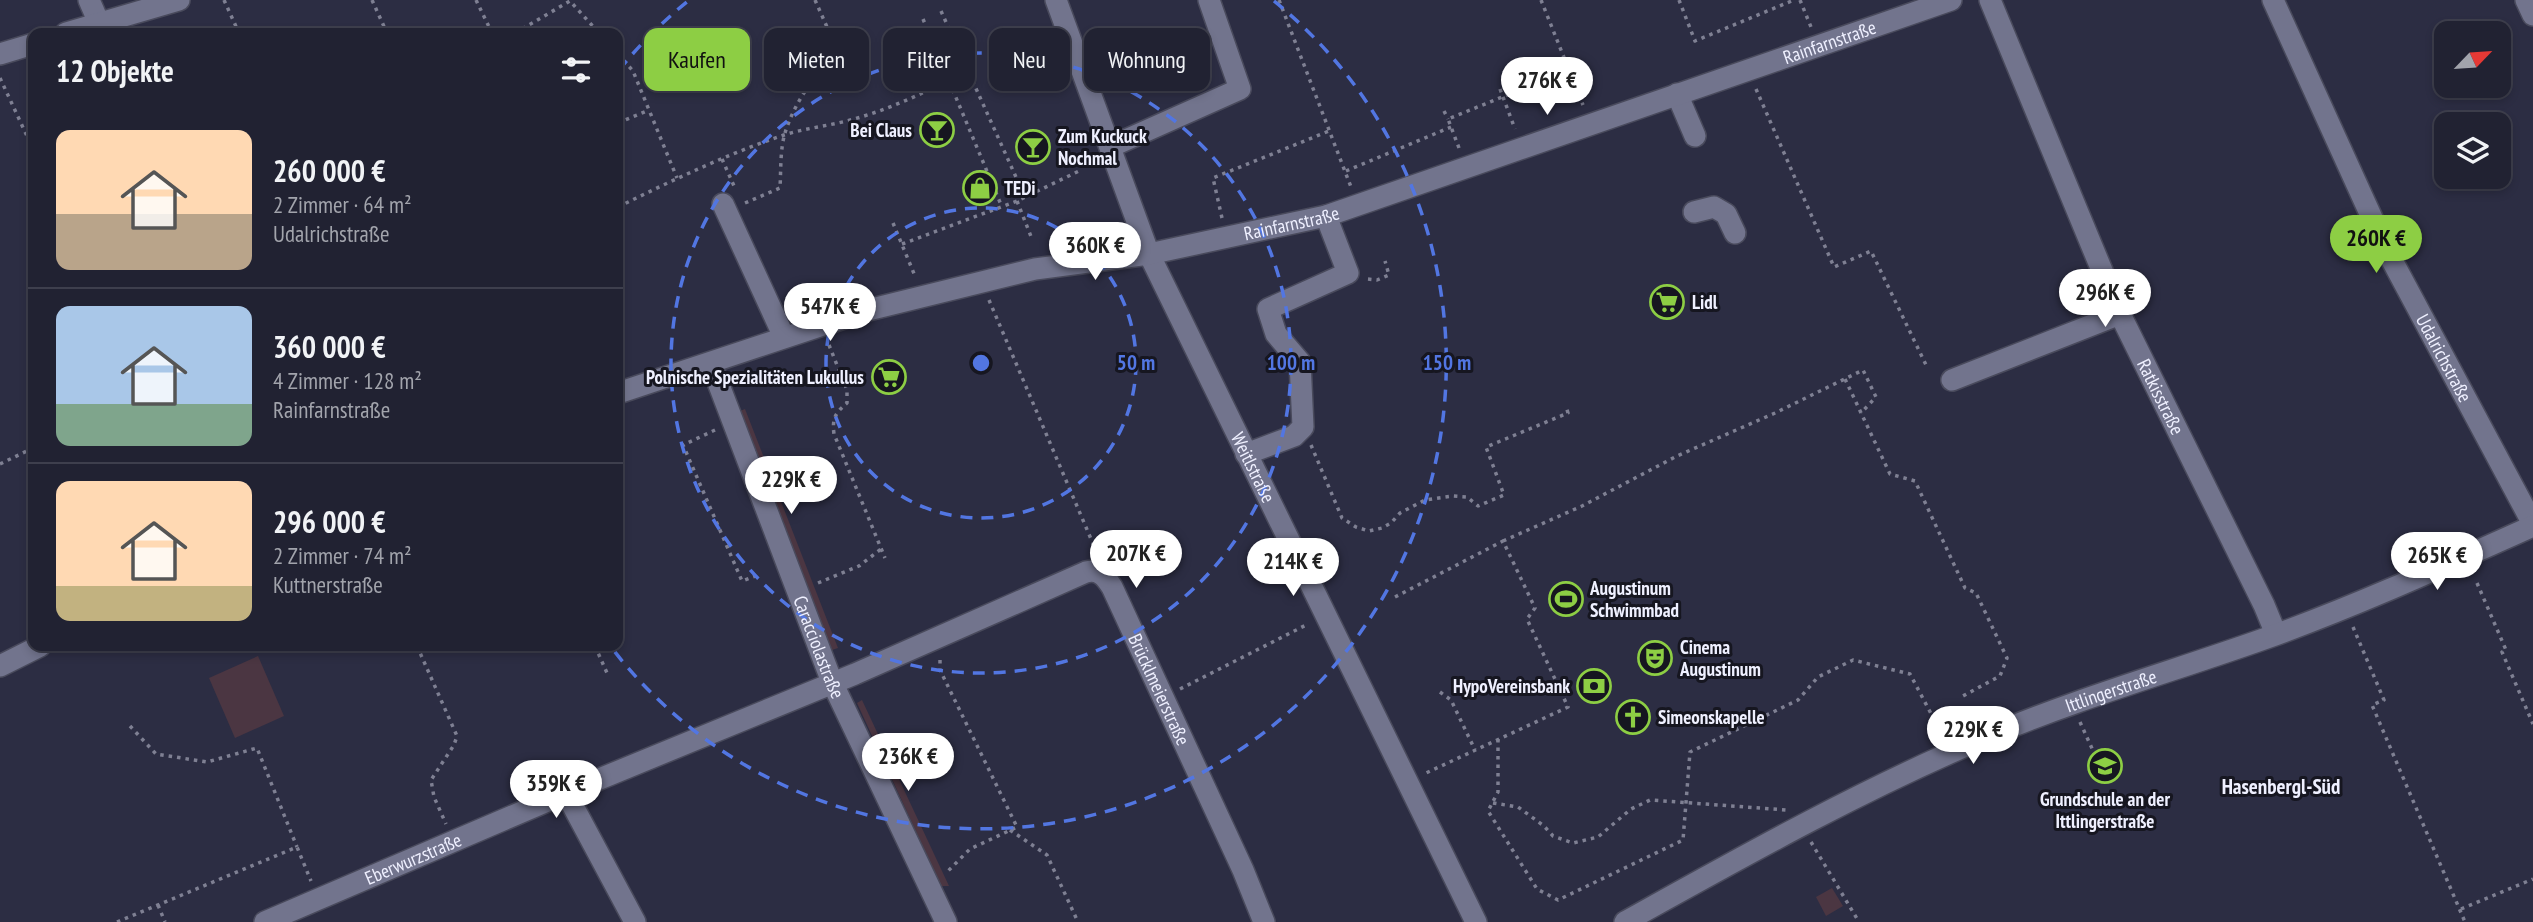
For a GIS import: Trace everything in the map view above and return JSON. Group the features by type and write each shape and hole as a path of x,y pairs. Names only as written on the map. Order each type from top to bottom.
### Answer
{"street":[{"path":"89,0 99,23"},
{"path":"82,28 153,4 179,0"},
{"name":"Weitlstraße","path":"1056,0 1149,254 1476,922"},
{"path":"1110,147 1240,89 1209,0"},
{"name":"Rainfarnstraße","path":"623,391 684,370 711,364 821,324 923,296 1035,269 1149,254 1326,216 1951,0"},
{"name":"Ratkisstraße","path":"1990,0 2120,314 2276,634"},
{"name":"Udalrichstraße","path":"2273,0 2387,251 2533,525"},
{"path":"2526,0 2533,16"},
{"path":"0,54 28,46"},
{"path":"1677,94 1695,136"},
{"path":"733,204 783,337"},
{"path":"1694,212 1714,207 1726,214 1735,233"},
{"path":"1246,454 1294,436 1303,427 1300,362 1276,334 1268,309 1348,274 1326,216"},
{"path":"1952,380 2120,314"},
{"name":"Caracciolastraße","path":"711,364 832,682 946,922"},
{"name":"Ittlingerstraße","path":"1625,922 1797,818 2047,712 2345,609 2533,525"},
{"path":"832,682 1086,572 1100,572"},
{"name":"Brücklmeierstraße","path":"1100,572 1112,587 1264,922"},
{"path":"0,666 30,651"},
{"name":"Eberwurzstraße","path":"265,922 832,682"},
{"path":"566,793 635,922"}],"path":[{"path":"224,0 237,28"},
{"path":"372,0 385,28"},
{"path":"476,0 490,28"},
{"path":"815,0 827,28"},
{"path":"1279,0 1358,205"},
{"path":"1541,0 1591,124"},
{"path":"1679,0 1695,41 1794,0"},
{"path":"1800,0 1818,46"},
{"path":"524,28 571,1 595,28"},
{"path":"941,11 949,28"},
{"path":"923,19 927,28"},
{"path":"623,60 633,71 677,178"},
{"path":"1448,119 1569,70"},
{"path":"1748,71 1834,267 1871,251 1927,366"},
{"path":"0,79 28,138"},
{"path":"975,86 1025,197"},
{"path":"1500,89 1522,148"},
{"path":"733,204 780,188 784,135 806,91"},
{"path":"623,204 677,178 784,135 885,110 926,91"},
{"path":"955,91 1002,207"},
{"path":"623,121 649,110"},
{"path":"1444,111 1466,167"},
{"path":"1345,172 1451,127"},
{"path":"1227,237 1213,178 1329,131"},
{"path":"902,244 1017,201 1079,171"},
{"path":"1017,201 1032,239"},
{"path":"893,223 923,296"},
{"path":"1345,277 1377,280 1389,275 1385,261"},
{"path":"981,282 1100,560 1100,572"},
{"path":"821,324 847,390 847,402 832,420 834,434 885,558"},
{"path":"1395,597 1677,456 1863,370 1876,397 1861,413"},
{"path":"1844,379 1890,474 1915,481 1965,589 1976,593 2007,658 2000,676 1961,697"},
{"path":"1303,427 1342,518 1369,531 1391,523 1401,513 1425,500 1467,497 1478,506 1504,495 1486,447 1568,413 1566,406"},
{"path":"717,430 683,445 741,582 758,575"},
{"path":"0,464 28,450"},
{"path":"1406,781 1568,707 1527,619 1535,608 1503,541"},
{"path":"818,583 859,566 881,550"},
{"path":"2477,583 2506,650 2502,652 2533,724"},
{"path":"2345,609 2384,700 2372,705 2465,922"},
{"path":"1163,697 1325,616"},
{"path":"935,638 939,647 940,670 1017,827 970,849 948,872"},
{"path":"419,651 457,736 454,745 430,780 447,828"},
{"path":"597,651 607,673"},
{"path":"1498,739 1498,792 1488,811 1537,889 1558,900 1683,839 1690,752 1798,700 1818,677 1853,660 1910,674 1936,723 1972,743"},
{"path":"1440,692 1451,700 1475,750"},
{"path":"2073,704 2100,766"},
{"path":"130,726 156,754 207,762 257,748 318,898"},
{"path":"1493,803 1518,807 1553,836 1573,843 1598,837 1631,809 1650,800 1756,806 1797,818 1857,921"},
{"path":"1010,830 1047,855 1078,922"},
{"path":"117,922 297,847"},
{"path":"2460,909 2533,879"},
{"path":"158,905 165,922"}],"shaded area":[{"path":"745,409 838,648 832,650 740,411"},
{"path":"258,656 284,716 235,738 209,678"},
{"path":"862,700 949,886 941,886 857,703"},
{"path":"1832,888 1843,906 1826,916 1816,897"}],"place":[{"name":"Bei Claus","path":"937,130"},
{"name":"Zum Kuckuck Nochmal","path":"1033,147"},
{"name":"TEDi","path":"980,188"},
{"name":"Lidl","path":"1667,302"},
{"name":"Polnische Spezialitäten Lukullus","path":"889,377"},
{"name":"Augustinum Schwimmbad","path":"1566,599"},
{"name":"Cinema Augustinum","path":"1655,658"},
{"name":"HypoVereinsbank","path":"1594,686"},
{"name":"Simeonskapelle","path":"1633,717"},
{"name":"Grundschule an der Ittlingerstraße","path":"2105,766"}],"district":[{"name":"Hasenbergl-Süd","path":"2281,786"}]}
